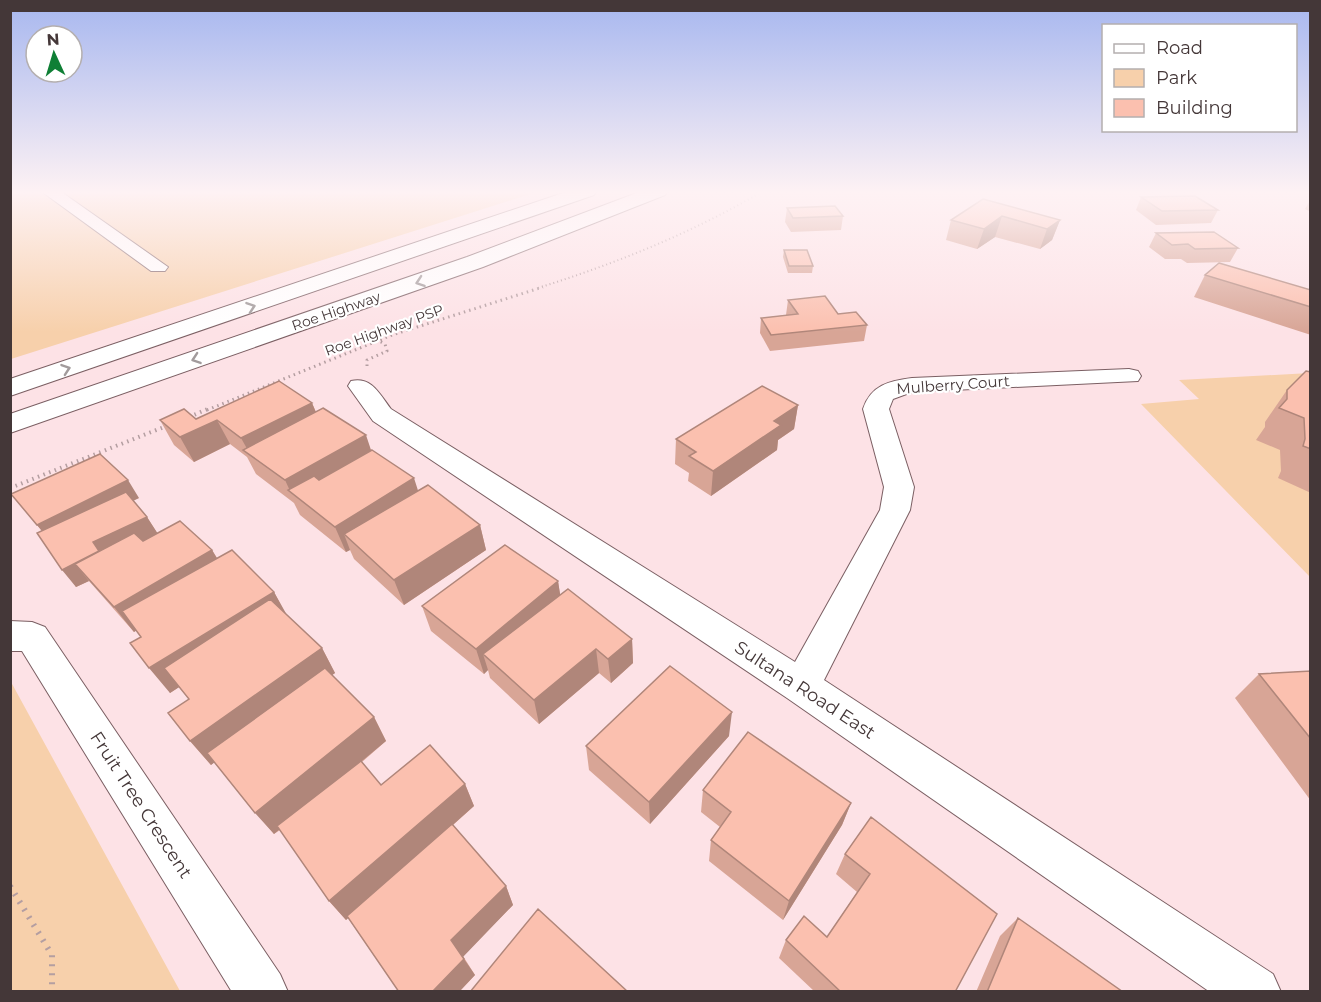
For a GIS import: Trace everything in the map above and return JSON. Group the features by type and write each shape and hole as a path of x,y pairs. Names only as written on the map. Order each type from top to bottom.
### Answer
{"highway":[{"name":"Roe Highway","path":"10,388 451,238"},
{"name":"Roe Highway","path":"10,424 476,262 538,238"}],"street":[{"path":"116,238 158,267"},
{"name":"Mulberry Court","path":"801,686 895,510 898,487 876,409 879,398 891,388 912,385 1130,376"},
{"name":"Sultana Road East","path":"360,386 382,415 801,686 1255,992"},
{"name":"Fruit Tree Crescent","path":"10,636 32,637 262,992"}],"path":[{"name":"Roe Highway PSP","path":"184,419 379,341 520,294 674,238"},
{"path":"360,386 372,370 366,365 367,360 387,351 385,344 379,341"},
{"path":"10,488 173,423"},
{"path":"10,886 52,955 52,992"}],"green space":[{"path":"11,238 393,238 11,359"},
{"path":"1310,373 1310,577 1141,404 1199,399 1179,380"},
{"path":"11,682 180,991 11,991"}],"building":[{"path":"1162,238 1223,238 1238,248 1195,249 1188,244 1172,245"},
{"path":"784,250 807,250 813,266 789,266"},
{"path":"1219,263 1311,290 1311,307 1205,275"},
{"path":"825,296 838,314 856,312 867,325 771,335 761,318 798,314 788,300"},
{"path":"1306,371 1311,372 1311,449 1303,446 1304,418 1279,408 1287,399 1287,390"},
{"path":"279,381 312,403 241,438 217,420 180,437 160,420 184,409 196,419"},
{"path":"762,386 798,405 774,421 781,425 713,471 689,456 696,452 676,439"},
{"path":"323,408 366,435 285,480 243,450"},
{"path":"372,450 414,478 335,527 288,490 314,476 319,480"},
{"path":"100,454 128,480 37,525 11,494"},
{"path":"428,485 480,525 394,580 344,534"},
{"path":"126,492 147,517 93,542 99,551 62,570 37,533"},
{"path":"180,521 212,550 114,607 75,564 134,533 143,541"},
{"path":"505,545 558,581 476,649 422,606"},
{"path":"232,550 274,592 149,668 130,643 141,637 122,611"},
{"path":"568,589 632,639 608,659 596,649 534,700 483,654"},
{"path":"270,599 322,648 190,741 168,713 189,699 164,668"},
{"path":"670,666 732,712 649,802 586,746"},
{"path":"325,668 374,717 255,813 207,753"},
{"path":"1311,671 1311,739 1259,674"},
{"path":"748,732 851,803 789,901 711,840 731,812 703,790"},
{"path":"430,745 465,784 329,901 277,826 361,761 381,785"},
{"path":"871,817 997,914 955,992 841,992 786,940 804,916 827,937 870,874 845,854"},
{"path":"452,824 506,886 451,940 464,959 432,992 399,992 347,916"},
{"path":"538,909 628,992 470,992"},
{"path":"1018,918 1123,992 987,992"}]}
